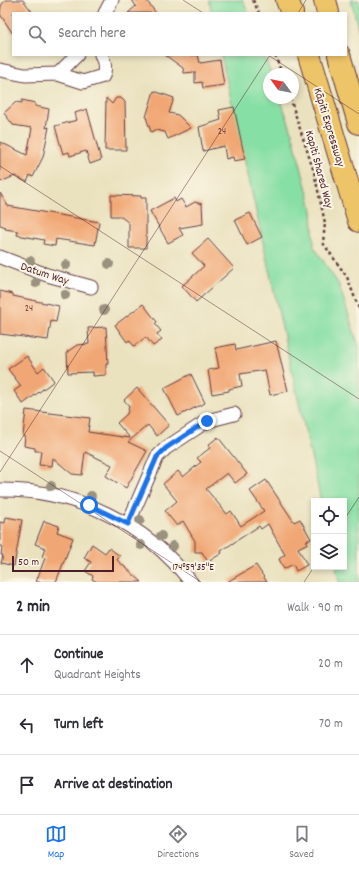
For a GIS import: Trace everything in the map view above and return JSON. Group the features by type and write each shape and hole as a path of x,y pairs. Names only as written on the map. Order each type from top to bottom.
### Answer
{"highway":[{"path":"287,0 292,12"},
{"path":"296,0 299,12"},
{"path":"339,56 359,123"},
{"name":"Kāpiti Expressway","path":"309,57 359,222"}],"street":[{"path":"106,12 112,0"},
{"path":"58,74 75,56"},
{"path":"0,70 25,75 58,74 83,82 102,76 105,70 104,61 102,56"},
{"name":"Datum Way","path":"0,257 47,275 91,287"},
{"path":"128,524 157,457 166,448 207,421 234,414"},
{"path":"0,490 18,490 59,496 89,505 128,524 155,544 191,582"}],"path":[{"path":"253,0 259,12"},
{"path":"275,56 280,68"},
{"name":"Kapiti Shared Way","path":"292,104 314,172 325,223 323,243 347,277 359,309"}],"green space":[{"path":"209,0 243,0 248,12 212,12"},
{"path":"351,0 359,0 359,32"},
{"path":"221,56 264,56 269,68 263,68 263,104 282,104 291,129 312,209 314,247 339,285 359,347 359,582 339,582 337,570 347,570 347,498 320,498"}],"building":[{"path":"5,0 23,0 32,12 12,12 12,32 0,14 1,6"},
{"path":"132,0 146,0 155,12 129,12 136,6"},
{"path":"166,56 198,56 200,63 220,60 224,85 203,88 202,82 195,83 195,72 184,73 183,68"},
{"path":"154,91 174,98 169,113 178,115 191,128 168,139 165,132 155,130 151,132 146,117"},
{"path":"106,98 112,104 116,98 121,98 125,102 126,150 105,150"},
{"path":"22,100 35,103 35,106 49,109 46,128 49,127 43,157 33,177 30,175 27,182 15,176 0,182 0,142 27,155 32,128 13,125 4,113 16,102 22,103"},
{"path":"234,107 245,159 234,161 233,157 226,159 224,146 203,151 199,127 221,120 219,110"},
{"path":"87,109 101,160 90,164 86,151 70,156 69,152 63,154 55,126 77,120 75,113"},
{"path":"0,193 8,206 99,222 95,245 56,239 55,246 43,244 44,240 17,235 18,231 5,229 6,227 0,225"},
{"path":"111,195 141,196 141,198 146,198 146,248 129,248 129,223 120,216 111,216"},
{"path":"174,198 176,202 181,199 186,207 195,202 202,204 203,224 179,228 183,235 168,243 150,211"},
{"path":"250,213 262,237 247,245 235,220"},
{"path":"208,239 234,268 196,302 182,286 204,266 192,253"},
{"path":"0,291 13,294 13,296 59,306 56,322 51,321 48,340 0,334"},
{"path":"143,304 157,322 155,324 161,331 157,334 162,340 153,346 146,337 134,346 129,340 127,342 115,325"},
{"path":"106,327 108,364 106,364 106,375 93,376 93,372 68,373 67,352 77,345 89,344 88,328"},
{"path":"276,341 288,391 270,395 265,370 240,374 242,386 229,389 229,391 212,394 208,370 219,368 215,348 235,344 236,350"},
{"path":"27,356 38,372 44,367 54,381 23,404 14,391 21,386 8,369"},
{"path":"191,374 205,403 178,416 164,388"},
{"path":"137,388 169,425 157,436 148,425 128,442 147,451 126,488 106,476 112,465 85,452 82,475 72,474 53,458 52,466 39,465 41,451 35,451 35,448 24,446 25,436 23,436 26,410 90,418 88,432 130,438 117,423 127,414 129,406 124,400"},
{"path":"218,437 247,474 235,483 227,473 206,489 227,514 231,511 241,526 264,511 250,491 266,480 294,522 300,519 311,539 306,541 308,543 298,548 307,565 296,571 293,564 284,569 279,559 285,555 268,524 261,529 259,526 221,551 222,553 208,562 202,552 195,552 195,541 183,521 177,526 165,511 177,501 163,484 178,471 183,477 201,462 197,458 210,448 208,445"},
{"path":"6,517 22,520 14,566 1,563 3,555 1,555 2,547 0,546 0,522 5,523"},
{"path":"44,521 59,526 57,532 73,538 56,582 36,582 45,558 42,557 45,548 35,544"},
{"path":"92,544 105,553 109,548 120,556 117,560 142,582 97,582 92,579 93,576 85,571 91,562 84,558"},
{"path":"256,565 267,582 227,582"}],"route":[{"path":"89,505 111,514 128,524 152,465 157,457 166,448 207,421"}]}
